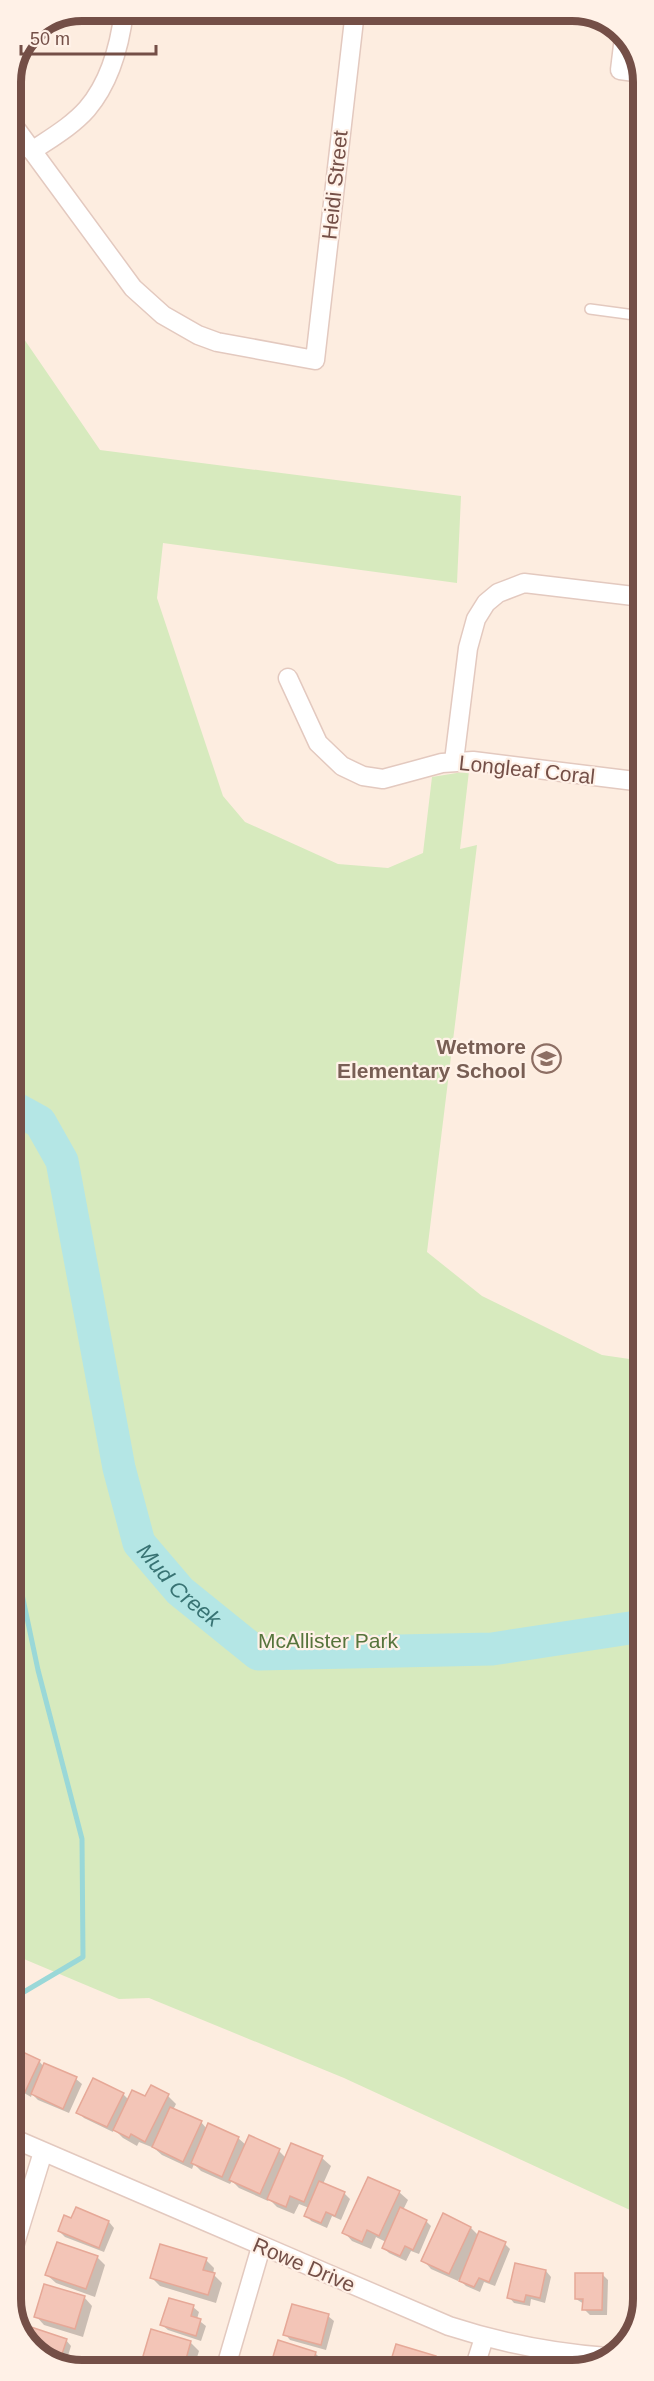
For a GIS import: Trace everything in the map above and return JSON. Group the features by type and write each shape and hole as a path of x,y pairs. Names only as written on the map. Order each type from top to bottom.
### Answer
{"street":[{"path":"21,136 32,151 71,124 88,108 106,80 118,44 122,21"},
{"name":"Heidi Street","path":"32,151 133,288 163,315 180,326 217,342 315,360 353,21"},
{"path":"623,49 620,70 632,72"},
{"path":"454,761 468,648 476,619 486,603 498,593 524,584 633,596"},
{"name":"Longleaf Coral","path":"288,678 318,743 342,766 356,773 383,779 454,761 473,761 633,781"},
{"name":"Rowe Drive","path":"21,2142 449,2326 483,2338 548,2352 593,2356"},
{"path":"21,2224 43,2152"},
{"path":"228,2360 261,2247"},
{"path":"477,2360 483,2338"}],"lane":[{"path":"590,309 633,315"}],"green space":[{"name":"McAllister Park","path":"21,335 100,450 461,496 457,583 163,543 157,598 223,796 245,822 338,864 388,868 423,853 432,777 469,771 460,849 477,845 427,1252 482,1296 602,1355 633,1360 633,2211 344,2078 149,1998 119,1999 21,1958"}],"building":[{"path":"21,2051 40,2060 25,2092 21,2090"},
{"path":"44,2063 77,2077 63,2109 31,2094"},
{"path":"93,2078 124,2093 107,2127 76,2113"},
{"path":"151,2085 169,2094 145,2142 131,2134 129,2138 113,2130 132,2090 145,2096"},
{"path":"170,2107 202,2121 183,2162 152,2147"},
{"path":"208,2123 239,2137 222,2177 191,2163"},
{"path":"249,2135 280,2149 260,2194 229,2180"},
{"path":"291,2143 323,2156 304,2202 290,2196 286,2207 267,2199"},
{"path":"368,2177 400,2191 379,2236 367,2230 362,2242 342,2233"},
{"path":"319,2181 345,2192 335,2216 326,2212 321,2223 304,2216"},
{"path":"76,2207 109,2221 99,2248 58,2231 64,2215 71,2218"},
{"path":"400,2207 427,2220 413,2250 405,2246 400,2256 382,2248"},
{"path":"443,2213 471,2227 449,2274 421,2261"},
{"path":"479,2231 506,2242 489,2282 479,2278 474,2287 459,2281"},
{"path":"57,2242 98,2256 86,2289 45,2275"},
{"path":"160,2244 207,2258 203,2270 215,2273 208,2295 150,2278"},
{"path":"515,2263 546,2270 540,2298 526,2295 524,2302 507,2298"},
{"path":"575,2273 603,2273 602,2310 582,2310 583,2299 575,2299"},
{"path":"44,2284 85,2296 75,2329 34,2317"},
{"path":"169,2298 194,2305 191,2316 201,2319 196,2336 160,2325"},
{"path":"292,2304 329,2314 321,2345 283,2335"},
{"path":"28,2326 67,2339 61,2356 42,2345"},
{"path":"151,2329 191,2341 186,2360 142,2360"},
{"path":"278,2340 316,2352 314,2360 272,2360"},
{"path":"396,2344 436,2356 435,2360 391,2360"}],"waterway":[{"name":"Mud Creek","path":"21,1112 40,1122 62,1161 119,1468 139,1543 180,1591 258,1654 492,1649 633,1628"},
{"path":"21,1589 38,1670 82,1839 83,1957 21,1994"}],"place":[{"name":"Wetmore Elementary School","path":"547,1059"}]}
